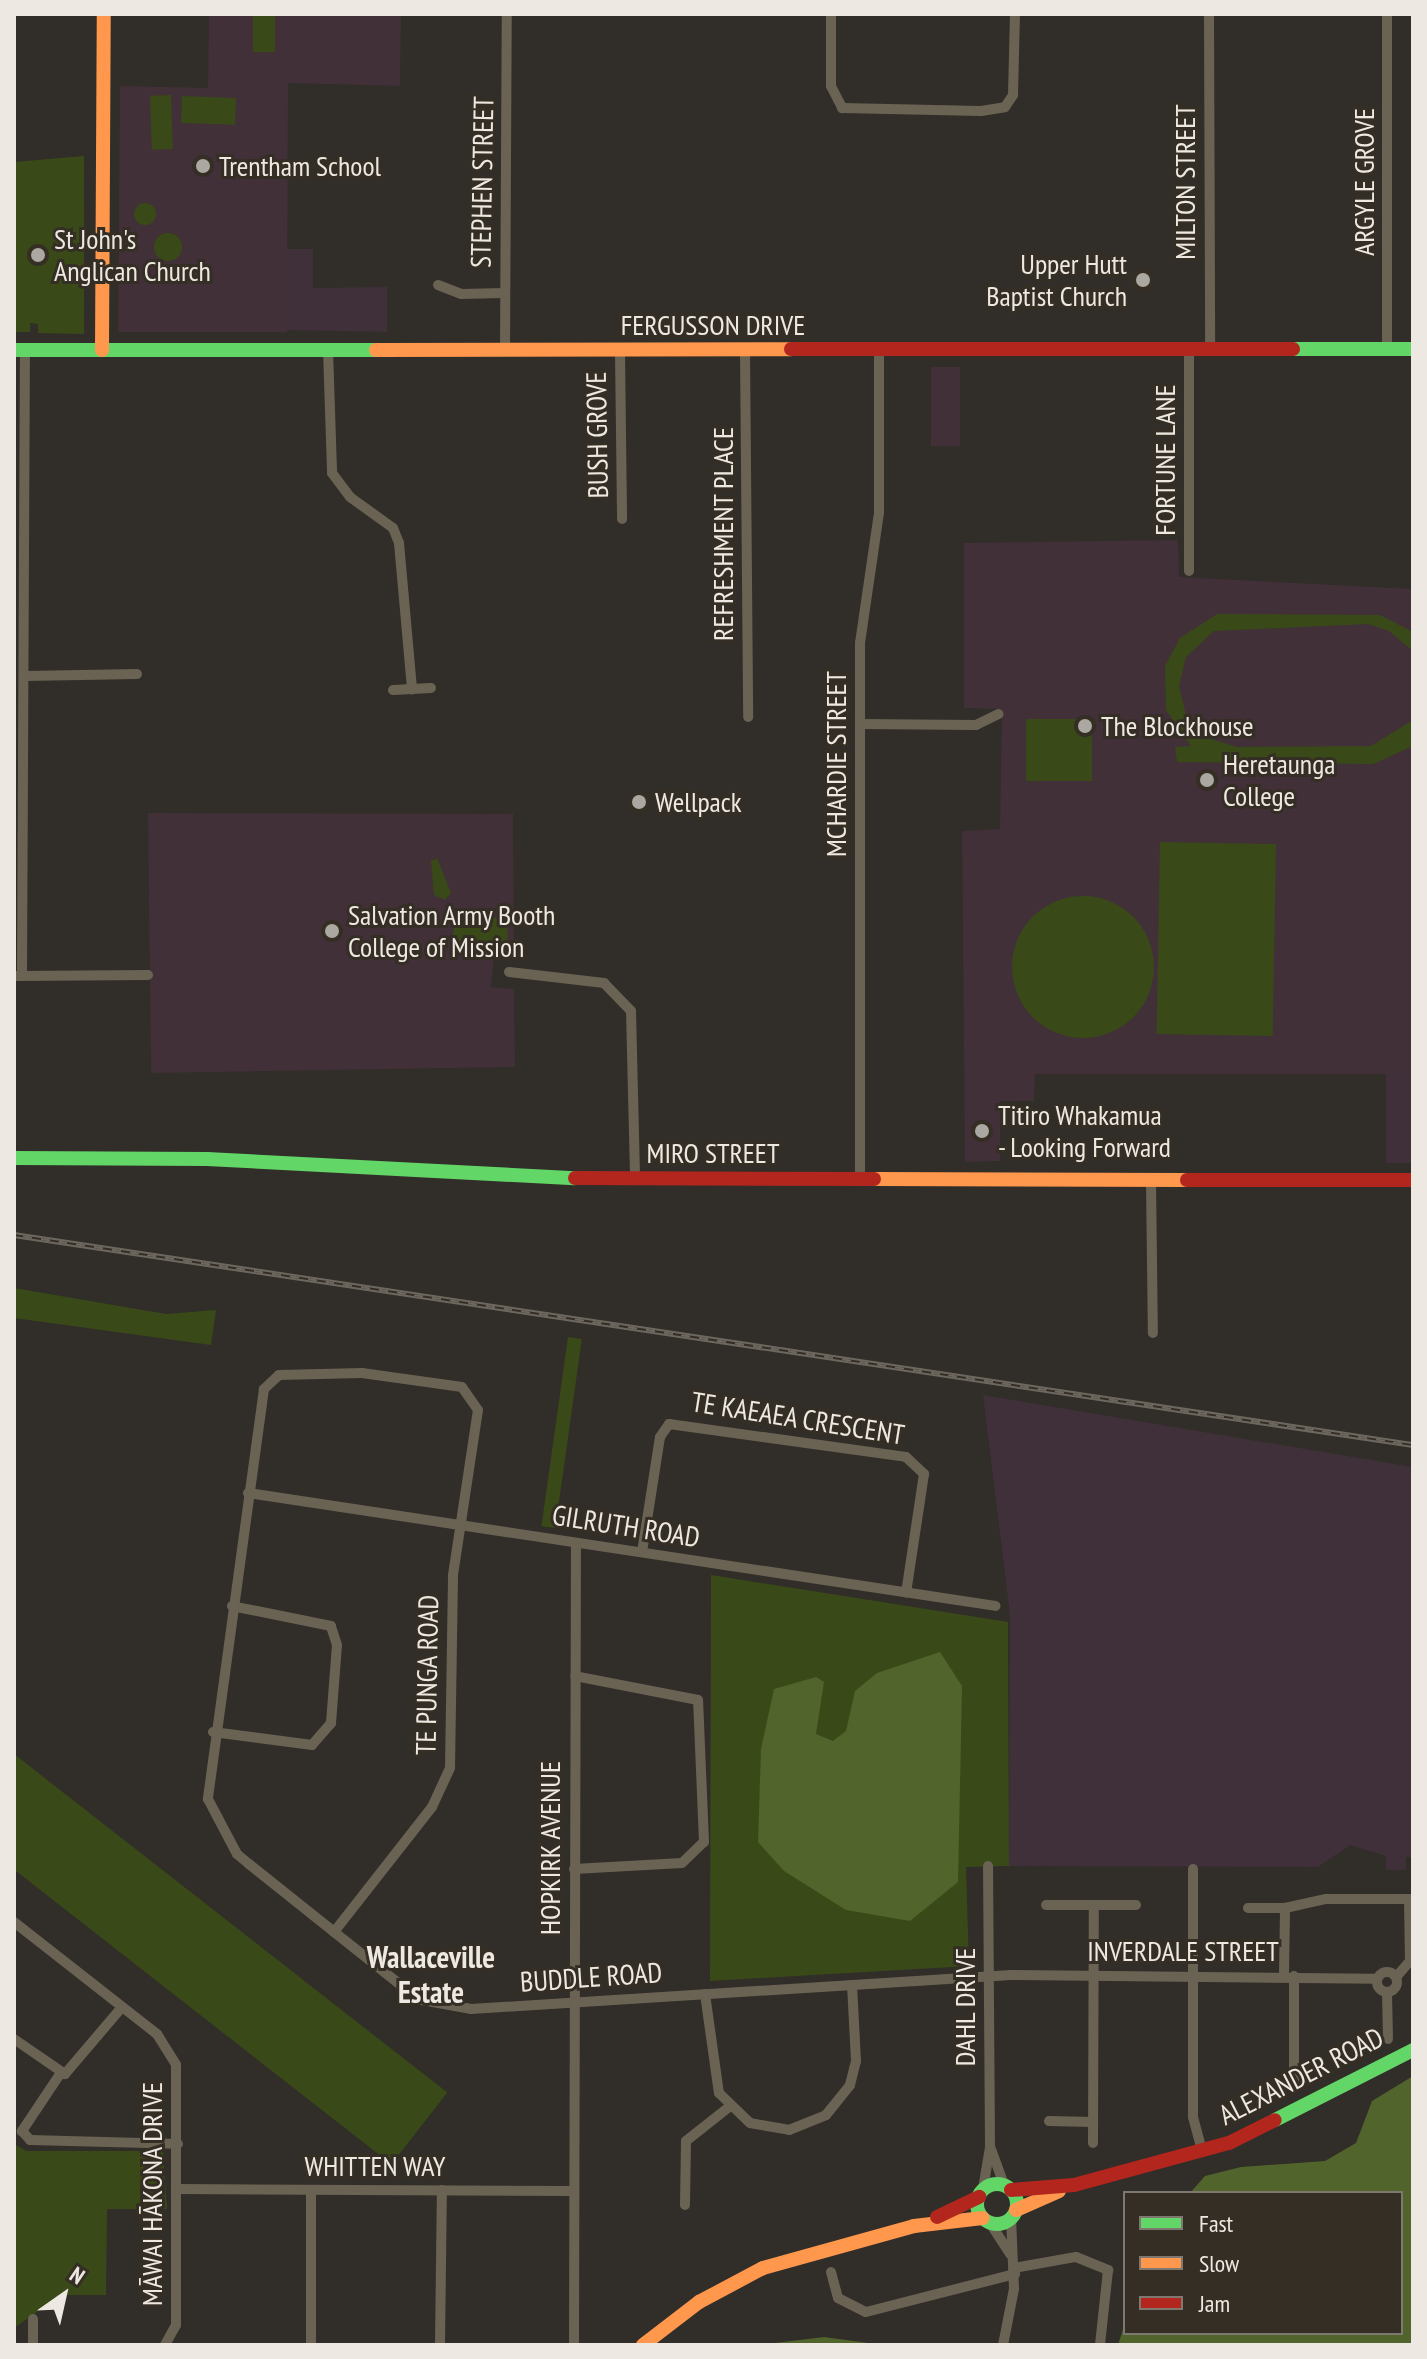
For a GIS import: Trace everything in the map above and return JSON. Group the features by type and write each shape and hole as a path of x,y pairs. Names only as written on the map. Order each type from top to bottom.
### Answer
{"street":[{"path":"102,350 104,14"},
{"name":"STEPHEN STREET","path":"505,350 507,14"},
{"path":"831,14 833,97 848,111 1005,107 1015,87 1015,14"},
{"name":"MILTON STREET","path":"1209,14 1210,350"},
{"name":"ARGYLE GROVE","path":"1387,14 1387,350"},
{"path":"438,285 461,294 504,293"},
{"name":"FERGUSSON DRIVE","path":"19,350 1413,349"},
{"path":"19,350 25,676 18,976 148,975"},
{"path":"328,350 332,473 350,497 393,528 399,543 412,689"},
{"name":"FORTUNE LANE","path":"1189,350 1189,571"},
{"name":"BUSH GROVE","path":"620,351 622,519"},
{"name":"REFRESHMENT PLACE","path":"745,351 748,717"},
{"name":"MCHARDIE STREET","path":"860,1179 860,643 879,512 879,351"},
{"path":"25,676 137,674"},
{"path":"393,690 431,688"},
{"path":"860,724 976,725 999,714"},
{"path":"509,972 604,983 631,1011 635,1179"},
{"name":"MIRO STREET","path":"14,1158 635,1179 1413,1180"},
{"path":"1151,1180 1153,1333"},
{"name":"TE PUNGA ROAD","path":"248,1493 264,1389 274,1377 362,1373 457,1386 478,1406 460,1524 447,1779 334,1932"},
{"name":"TE KAEAEA CRESCENT","path":"642,1552 660,1437 669,1424 906,1457 924,1474 906,1593"},
{"name":"GILRUTH ROAD","path":"248,1493 996,1606"},
{"name":"BUDDLE ROAD","path":"248,1493 207,1786 221,1833 334,1932 432,2005 573,2003 989,1977"},
{"name":"HOPKIRK AVENUE","path":"574,2345 576,1543"},
{"path":"980,1617 982,1604"},
{"path":"213,1732 312,1745 331,1723 337,1637 331,1626 232,1606"},
{"path":"574,1869 682,1863 704,1842 698,1700 575,1676"},
{"name":"DAHL DRIVE","path":"981,2193 990,2147 988,1866"},
{"path":"1193,1869 1193,2117 1202,2151"},
{"path":"1248,1908 1285,1908 1326,1899 1411,1899 1410,1961 1387,1992 1388,2039"},
{"path":"1046,1905 1136,1905"},
{"path":"1093,2143 1094,1905"},
{"path":"1285,1908 1294,2080"},
{"name":"MĀWAI HĀKONA DRIVE","path":"14,1922 157,2034 176,2065 176,2325 167,2344"},
{"name":"INVERDALE STREET","path":"989,1977 1289,1975 1377,1979 1386,1971 1396,1977"},
{"path":"1377,1979 1387,1992"},
{"path":"705,1994 712,2076 729,2107 750,2123 780,2130 811,2124 833,2109 856,2069 852,1985"},
{"path":"122,2007 73,2068 60,2074 22,2131 30,2140 178,2144"},
{"path":"14,2039 60,2074"},
{"name":"ALEXANDER ROAD","path":"914,2226 987,2220 1014,2214 1074,2185 1202,2151 1262,2130 1413,2050"},
{"path":"685,2205 686,2141 729,2107"},
{"path":"1049,2121 1093,2122"},
{"name":"DAHL DRIVE","path":"990,2147 1007,2187"},
{"name":"ALEXANDER ROAD","path":"643,2345 699,2302 763,2268 914,2226 981,2193 1007,2187 1074,2185"},
{"path":"1003,2345 1014,2271 1011,2256 1014,2214 1007,2187"},
{"name":"WHITTEN WAY","path":"178,2189 573,2191"},
{"path":"311,2190 311,2345"},
{"path":"440,2345 442,2190"},
{"path":"981,2193 987,2220 1011,2256"},
{"path":"831,2272 838,2298 866,2312 1076,2257 1108,2270 1100,2345"},
{"path":"33,2319 33,2345"}],"shaded area":[{"name":"Trentham School","path":"209,14 401,14 400,86 288,83 287,332 118,332 120,86 208,88"},
{"path":"287,249 313,249 313,288 387,287 387,332 287,330"},
{"path":"931,367 960,367 960,446 931,446"},
{"name":"Heretaunga College","path":"1178,540 1179,577 1413,589 1413,1074 1035,1074 1034,1101 1000,1101 1000,1161 965,1162 962,831 1000,829 1002,709 964,708 964,543"},
{"name":"Salvation Army Booth College of Mission","path":"148,813 513,814 514,947 494,957 491,987 514,989 515,1067 151,1073"},
{"path":"1386,1074 1413,1074 1413,1163 1386,1163"},
{"path":"983,1395 1413,1467 1413,1857 1406,1857 1406,1870 1386,1870 1386,1856 1350,1845 1318,1867 1009,1866 1010,1616"}],"green space":[{"path":"253,15 275,15 275,52 253,52"},
{"path":"171,95 173,149 152,150 150,96"},
{"path":"182,96 236,98 235,125 181,123"},
{"path":"84,156 84,334 38,333 38,324 30,323 30,332 14,332 14,162"},
{"path":"145,203 153,206 156,214 153,222 145,225 137,222 134,214 137,206"},
{"path":"168,233 178,237 182,247 178,257 168,261 158,257 154,247 158,237"},
{"path":"1217,614 1380,615 1413,632 1413,651 1389,631 1368,624 1214,631 1186,657 1179,686 1186,716 1208,738 1237,747 1371,746 1413,720 1413,746 1373,764 1177,762 1175,747 1191,746 1166,710 1165,666 1180,638"},
{"path":"1026,719 1092,719 1092,781 1026,781"},
{"path":"1160,842 1276,844 1273,1036 1157,1034"},
{"path":"437,858 451,893 445,900 434,895 431,861"},
{"path":"1083,896 1110,902 1133,917 1148,940 1154,967 1148,994 1133,1017 1110,1032 1083,1038 1056,1032 1033,1017 1018,994 1012,967 1018,940 1033,917 1056,902"},
{"path":"456,916 507,918 508,945 451,945"},
{"path":"14,1288 166,1314 216,1310 211,1345 14,1318"},
{"path":"568,1337 582,1339 555,1528 541,1526"},
{"path":"711,1575 1008,1622 1009,1866 966,1867 969,1966 710,1981"},
{"path":"940,1652 962,1686 958,1882 910,1921 846,1910 784,1871 758,1842 761,1749 774,1689 816,1677 824,1682 816,1734 833,1741 846,1731 855,1691 877,1673"},
{"path":"14,1754 447,2093 391,2164 14,1869"},
{"path":"1413,2076 1413,2345 1118,2345 1123,2329 1123,2335 1403,2335 1403,2191 1192,2191 1205,2176 1241,2167 1325,2161 1356,2143 1372,2101"},
{"path":"14,2144 26,2151 163,2151 167,2209 107,2209 106,2295 61,2295 14,2328"},
{"path":"824,2337 883,2345 765,2345 767,2344"}],"railway":[{"path":"14,1235 1413,1445"}],"traffic: fast":[{"path":"1293,349 1413,349"},
{"path":"14,350 376,350"},
{"path":"14,1158 207,1159 575,1178"},
{"path":"1275,2120 1413,2050"},
{"path":"997,2184 1011,2190 1017,2204 1011,2218 997,2224 983,2218 977,2204 983,2190 997,2184"}],"traffic: slow":[{"path":"102,350 104,14"},
{"path":"376,350 791,349"},
{"path":"874,1179 1187,1180"},
{"path":"1016,2210 1059,2191"},
{"path":"643,2345 699,2302 763,2268 914,2226 983,2218"}],"traffic: jam":[{"path":"791,349 1293,349"},
{"path":"575,1178 874,1179"},
{"path":"1187,1180 1413,1180"},
{"path":"1011,2190 1074,2185 1229,2143 1275,2120"},
{"path":"937,2217 979,2197"}],"place":[{"name":"Trentham School","path":"203,166"},
{"name":"St John's Anglican Church","path":"38,255"},
{"name":"Upper Hutt Baptist Church","path":"1143,280"},
{"name":"The Blockhouse","path":"1085,726"},
{"name":"Heretaunga College","path":"1207,780"},
{"name":"Wellpack","path":"639,802"},
{"name":"Salvation Army Booth College of Mission","path":"332,931"},
{"name":"Titiro Whakamua - Looking Forward","path":"982,1131"}],"district":[{"name":"Wallaceville Estate","path":"431,1974"}]}
